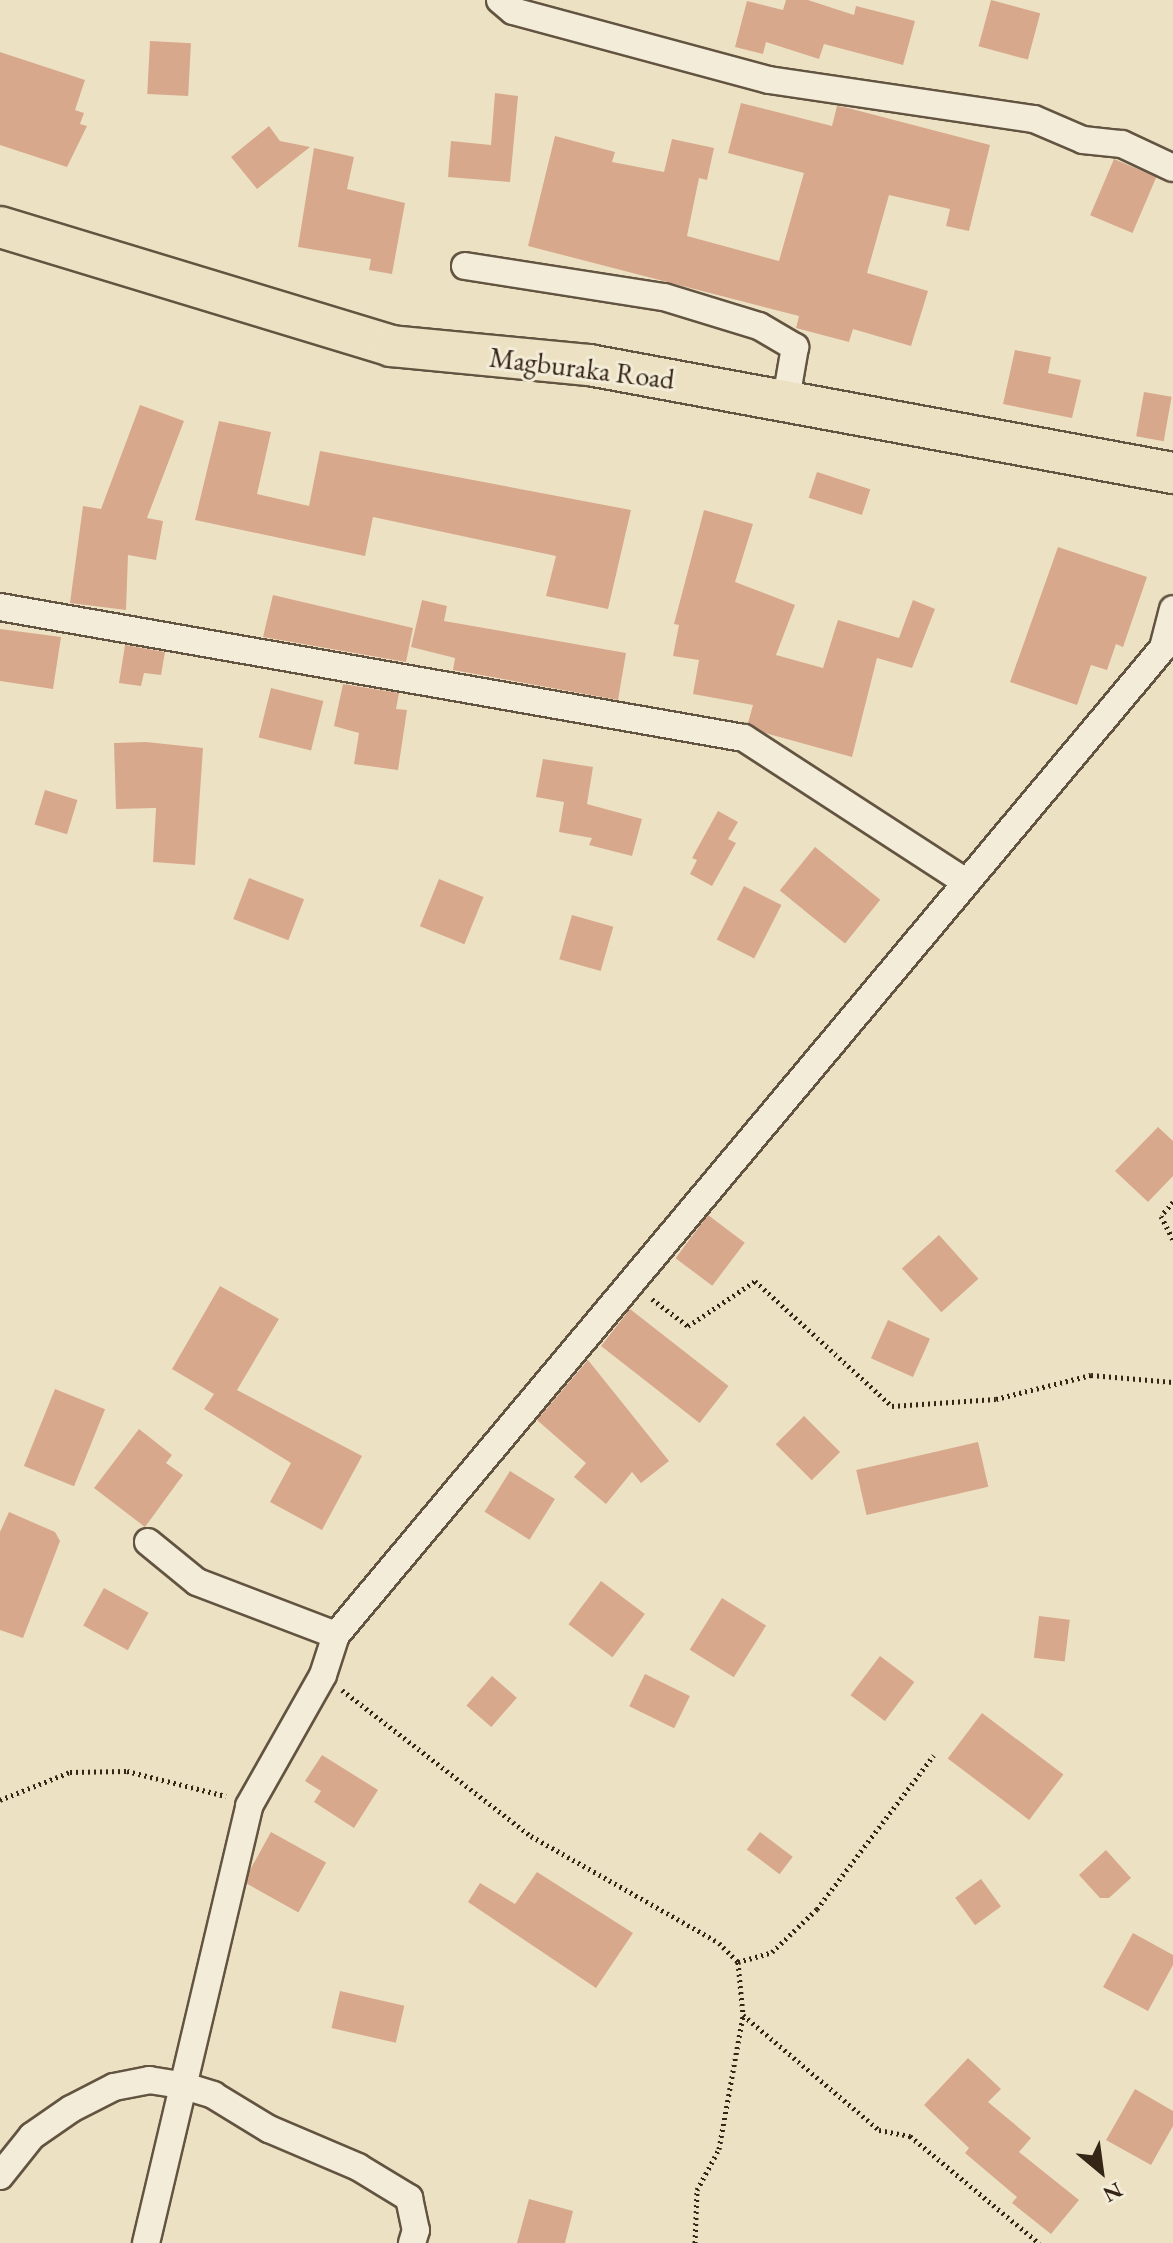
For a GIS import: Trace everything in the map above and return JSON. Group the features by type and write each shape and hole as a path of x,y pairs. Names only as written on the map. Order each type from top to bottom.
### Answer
{"main road":[{"name":"Magburaka Road","path":"0,227 391,346 589,365 1173,473"}],"street":[{"path":"500,0 513,11 769,80 1034,119 1083,140 1122,144 1173,168"},
{"path":"465,266 664,297 759,326 795,347 786,399"},
{"path":"0,607 744,738 964,881"},
{"path":"146,2243 249,1806 323,1675 336,1635 470,1469 632,1283 964,881 1028,813 1163,648 1173,609"},
{"path":"148,1542 197,1582 336,1635"},
{"path":"0,2176 32,2136 71,2109 114,2087 149,2080 181,2085 213,2095 269,2129 358,2167 409,2198 416,2230 412,2243"}],"path":[{"path":"1173,1202 1161,1216 1173,1240"},
{"path":"632,1283 688,1326 755,1281 892,1406 996,1399 1091,1375 1173,1382"},
{"path":"323,1675 531,1836 719,1943 738,1962 743,2015 719,2149 697,2190 695,2243"},
{"path":"738,1962 772,1952 817,1909 934,1755"},
{"path":"0,1800 70,1772 127,1771 207,1788 249,1806"},
{"path":"743,2015 879,2130 910,2136 1039,2243"}],"building":[{"path":"786,0 808,0 854,15 856,6 915,21 903,65 824,44 819,59 766,42 763,54 735,47 747,1 783,10"},
{"path":"991,0 1040,13 1028,60 979,46"},
{"path":"150,41 191,43 188,96 147,94"},
{"path":"0,52 85,80 75,110 84,113 80,124 87,126 67,167 0,145"},
{"path":"495,93 518,96 510,182 448,177 451,141 491,145"},
{"path":"741,103 832,126 837,106 990,145 969,231 946,226 950,209 889,195 867,273 928,291 911,346 853,329 849,342 796,328 799,316 528,246 555,136 615,152 612,162 664,172 672,139 714,148 707,180 699,178 687,236 779,261 804,173 728,153"},
{"path":"269,126 280,141 310,147 257,189 231,157"},
{"path":"314,148 354,157 347,189 405,203 392,274 369,270 371,259 298,247"},
{"path":"1114,159 1156,177 1133,233 1090,215"},
{"path":"1015,350 1051,357 1048,373 1081,380 1072,418 1003,404"},
{"path":"1144,392 1172,397 1164,441 1136,436"},
{"path":"140,405 184,421 147,518 163,521 156,560 128,555 126,610 70,603 83,506 101,509"},
{"path":"219,421 271,432 257,494 309,506 320,451 631,510 608,609 546,596 556,556 373,517 365,556 195,520"},
{"path":"817,472 870,489 862,515 809,498"},
{"path":"704,510 753,524 735,582 795,605 776,655 823,668 838,620 899,638 913,600 935,609 912,668 877,658 852,757 765,733 748,723 753,705 693,694 699,660 673,656 679,625 674,624"},
{"path":"1058,547 1147,577 1123,647 1116,644 1107,670 1091,665 1077,705 1010,682"},
{"path":"273,595 413,628 406,662 263,637"},
{"path":"422,600 447,606 444,621 626,653 618,700 453,670 455,658 411,647"},
{"path":"0,629 61,637 53,689 0,681"},
{"path":"125,645 165,652 161,675 144,673 141,686 119,683"},
{"path":"343,684 399,693 396,709 407,710 398,770 354,764 359,733 334,726"},
{"path":"271,688 323,701 311,751 259,737"},
{"path":"146,742 203,748 195,865 153,862 156,808 116,809 114,743"},
{"path":"543,759 593,767 587,804 642,819 632,856 589,845 592,838 559,832 564,802 536,797"},
{"path":"45,790 78,800 67,834 34,824"},
{"path":"718,811 738,822 728,839 736,843 712,886 690,874 697,860 692,858"},
{"path":"815,847 880,900 845,943 780,891"},
{"path":"249,878 304,899 288,940 233,919"},
{"path":"439,879 484,897 464,944 420,926"},
{"path":"744,886 781,905 754,959 717,939"},
{"path":"572,915 613,927 601,971 559,959"},
{"path":"1158,1127 1173,1141 1173,1176 1148,1202 1115,1171"},
{"path":"708,1215 745,1243 712,1286 676,1258"},
{"path":"939,1235 978,1279 941,1312 902,1268"},
{"path":"220,1286 279,1319 237,1390 362,1456 322,1530 270,1502 291,1463 204,1409 214,1394 172,1369"},
{"path":"630,1309 729,1386 700,1423 601,1346"},
{"path":"888,1320 930,1339 913,1377 871,1358"},
{"path":"588,1360 669,1461 641,1483 632,1472 606,1504 574,1477 586,1463 537,1420"},
{"path":"55,1389 105,1409 74,1486 24,1466"},
{"path":"804,1416 840,1452 812,1480 776,1444"},
{"path":"139,1429 172,1455 166,1463 183,1475 145,1527 94,1488"},
{"path":"978,1442 988,1487 867,1515 856,1470"},
{"path":"510,1471 555,1499 530,1540 485,1512"},
{"path":"9,1512 55,1532 60,1541 23,1638 0,1630 0,1532"},
{"path":"601,1581 645,1614 612,1657 569,1624"},
{"path":"104,1588 149,1613 128,1650 83,1626"},
{"path":"722,1598 766,1626 734,1677 690,1650"},
{"path":"1039,1616 1070,1620 1065,1661 1034,1658"},
{"path":"880,1656 914,1682 885,1721 851,1695"},
{"path":"645,1674 690,1696 674,1728 629,1706"},
{"path":"492,1676 517,1698 491,1727 466,1705"},
{"path":"982,1713 1063,1774 1029,1820 948,1759"},
{"path":"322,1755 378,1790 354,1828 314,1802 321,1791 305,1781"},
{"path":"271,1832 326,1863 298,1912 243,1882"},
{"path":"760,1832 793,1857 780,1874 747,1850"},
{"path":"1106,1850 1131,1878 1109,1898 1100,1898 1079,1875"},
{"path":"537,1872 633,1933 596,1988 468,1902 480,1883 515,1904"},
{"path":"981,1879 1001,1907 975,1925 955,1898"},
{"path":"1133,1933 1173,1955 1173,1965 1148,2011 1103,1987"},
{"path":"340,1991 404,2006 396,2043 331,2028"},
{"path":"968,2058 1001,2089 988,2102 1031,2138 1019,2152 1079,2200 1051,2234 1012,2203 1017,2197 965,2153 969,2148 924,2105"},
{"path":"1135,2089 1173,2111 1173,2126 1151,2165 1106,2140"},
{"path":"529,2199 573,2211 565,2243 517,2243"}]}
